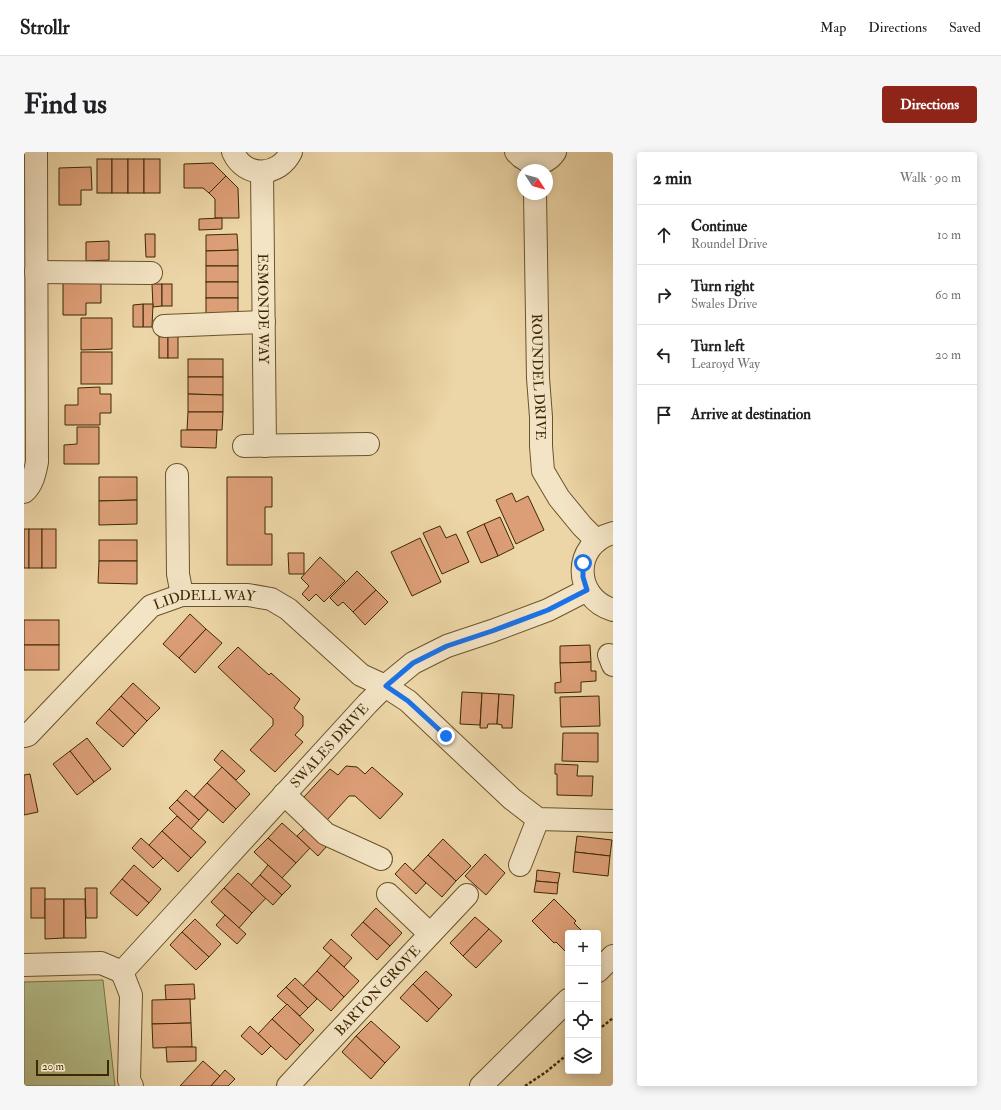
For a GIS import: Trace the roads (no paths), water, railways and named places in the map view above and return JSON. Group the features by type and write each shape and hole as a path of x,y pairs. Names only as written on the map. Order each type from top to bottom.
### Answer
{"street":[{"path":"24,492 34,477 37,462 36,152"},
{"path":"233,152 236,158 243,165 252,170 262,172 281,166 288,159 291,152"},
{"path":"516,152 521,158 532,164"},
{"path":"538,164 549,159 555,152"},
{"name":"ESMONDE WAY","path":"262,172 264,322 255,446 368,444"},
{"name":"ROUNDEL DRIVE","path":"535,200 538,378 543,471 559,498 582,526 605,537 588,551 583,563 583,577 587,590"},
{"path":"36,272 151,273"},
{"path":"164,326 264,322"},
{"path":"177,474 178,574 182,595"},
{"path":"587,590 594,600 605,608 613,610"},
{"name":"SWALES DRIVE","path":"122,972 366,704 413,663 447,646 548,610 587,590"},
{"name":"LIDDELL WAY","path":"24,736 28,735 151,606 182,595 248,595 271,598 288,609 361,675 386,686 408,701 512,799 538,819"},
{"path":"284,794 326,834 381,859"},
{"path":"520,866 538,819 613,821"},
{"path":"388,894 430,934"},
{"name":"BARTON GROVE","path":"288,1086 366,1001 467,895"},
{"path":"601,968 613,956"},
{"path":"24,965 101,963 122,972 131,995 129,1080 132,1086"},
{"path":"489,1083 566,1002"}]}
